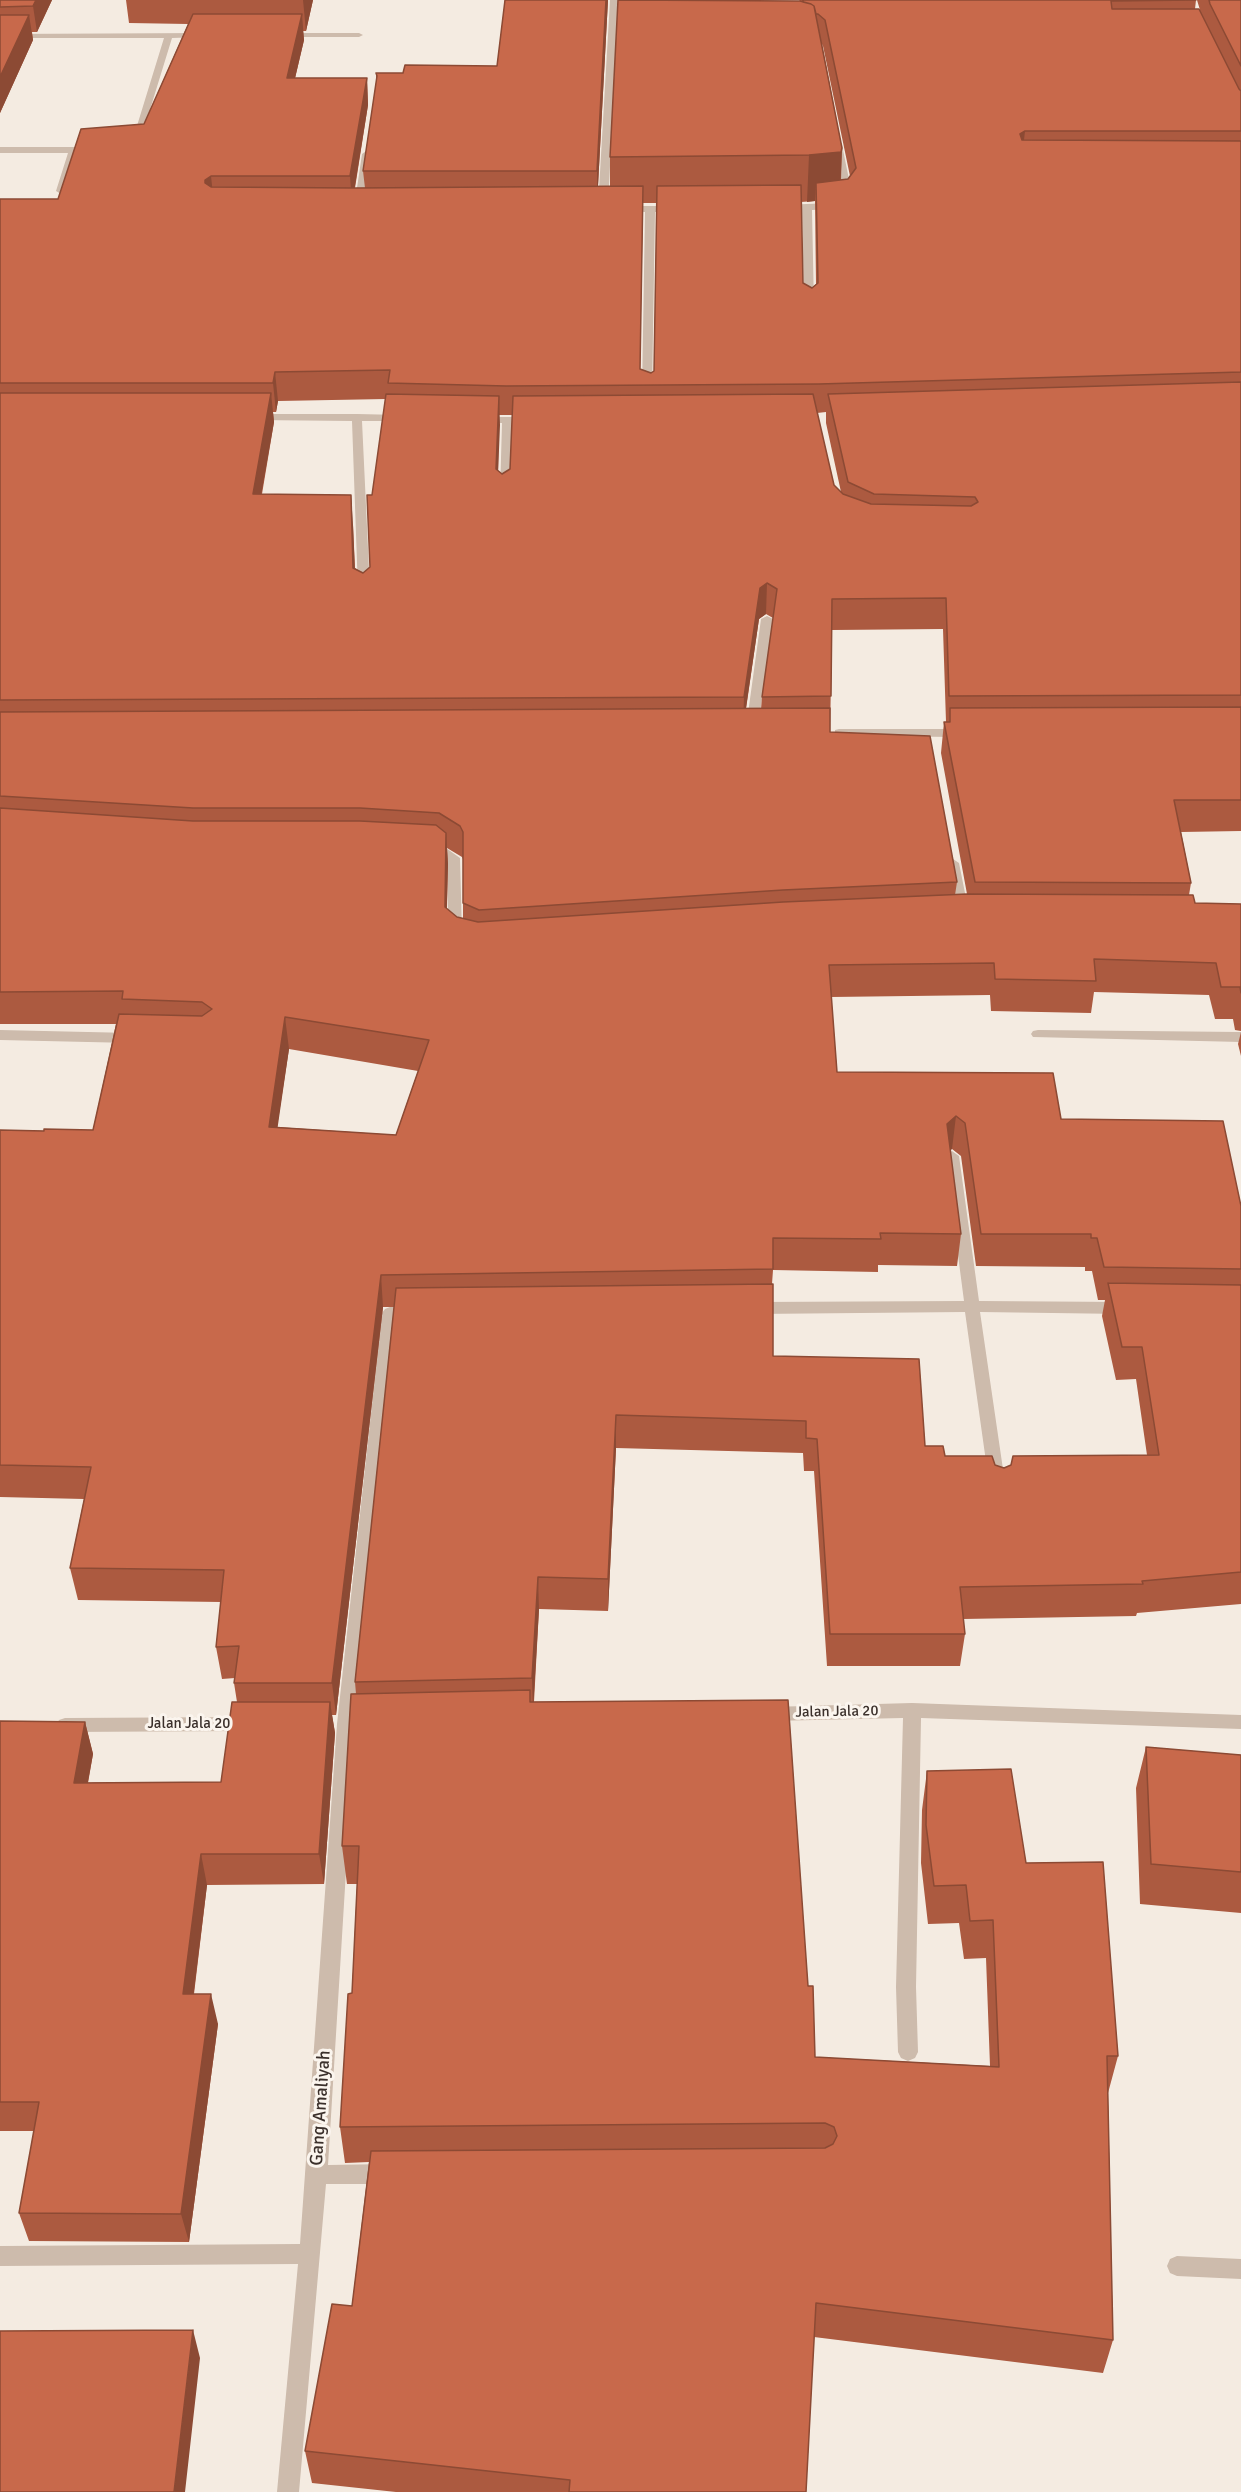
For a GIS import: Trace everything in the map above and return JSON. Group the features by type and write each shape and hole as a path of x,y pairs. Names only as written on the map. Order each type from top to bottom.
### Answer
{"street":[{"path":"603,209 614,0"},
{"path":"611,31 623,32"},
{"path":"131,147 137,141 170,35"},
{"path":"0,36 217,35"},
{"path":"276,35 359,35"},
{"path":"773,208 832,206 846,199 836,138"},
{"path":"358,211 368,141"},
{"path":"0,150 104,150"},
{"path":"58,201 73,151"},
{"path":"807,207 809,311"},
{"path":"591,209 683,209"},
{"path":"647,398 650,209"},
{"path":"346,211 370,211"},
{"path":"238,417 415,418"},
{"path":"357,417 364,598"},
{"path":"473,419 543,420"},
{"path":"504,499 507,420"},
{"path":"751,734 767,619"},
{"path":"822,733 930,739 977,733"},
{"path":"409,848 441,850 454,858 454,930 455,937 464,944"},
{"path":"951,849 964,920"},
{"path":"1038,1034 1241,1037"},
{"path":"0,1035 144,1038"},
{"path":"952,1156 998,1492"},
{"path":"735,1309 972,1306 1136,1308"},
{"name":"Gang Amaliyah","path":"288,2492 316,2175 346,1724 390,1312 426,1312"},
{"path":"908,2052 906,1987 912,1710"},
{"name":"Jalan Jala 20","path":"747,1714 912,1710 1241,1722"},
{"name":"Jalan Jala 20","path":"48,1725 263,1724"},
{"path":"316,2175 410,2174"},
{"path":"0,2256 310,2254"},
{"path":"1177,2266 1241,2269"}],"building":[{"path":"0,0 36,0 33,6 0,7"},
{"path":"505,0 606,0 597,171 363,171 376,73 403,73 405,65 497,66"},
{"path":"618,0 800,1 814,6 841,152 809,155 610,157"},
{"path":"803,0 1196,0 1111,1 1112,9 1199,9 1241,91 1241,131 1025,131 1020,134 1022,140 1241,141 1241,372 819,384 506,386 388,383 390,370 275,372 273,383 0,383 0,199 58,199 81,129 144,124 193,14 302,14 287,78 367,78 350,176 211,176 205,180 205,183 211,187 643,186 640,369 651,373 654,371 657,186 801,185 803,283 812,288 818,283 816,183 848,179 856,168 825,20 816,14 814,6"},
{"path":"1209,0 1241,0 1241,66 1210,4"},
{"path":"0,15 29,15 0,77"},
{"path":"1241,382 1241,695 949,696 946,598 832,599 831,696 762,697 777,589 767,583 760,588 744,697 0,700 0,393 271,393 253,494 351,495 353,568 363,573 370,567 367,495 372,495 386,394 499,396 496,469 502,474 510,469 513,396 813,394 834,485 843,494 871,504 971,506 978,502 975,497 874,494 848,482 828,394"},
{"path":"1241,707 1241,800 1174,800 1191,883 975,882 944,722 950,722 950,708"},
{"path":"830,708 830,732 930,736 957,882 783,890 479,910 463,903 463,832 460,826 439,813 360,808 193,808 0,796 0,712"},
{"path":"0,808 193,821 360,821 436,825 446,833 445,907 457,917 478,922 783,902 967,894 1193,895 1195,903 1241,904 1241,993 1240,987 1221,987 1216,963 1094,959 1096,981 995,979 994,963 829,965 837,1072 1053,1073 1061,1119 1223,1121 1241,1206 1241,1269 1104,1267 1097,1238 1091,1238 1091,1234 981,1234 965,1123 956,1116 947,1124 961,1234 880,1233 881,1239 773,1238 773,1269 381,1275 332,1683 234,1683 239,1646 216,1647 224,1570 70,1568 91,1467 0,1465 0,1130 93,1130 119,1014 202,1016 212,1009 202,1002 122,999 123,991 0,992","holes":["285,1017 429,1040 396,1135 269,1127"]},
{"path":"1108,1283 1241,1285 1241,1572 1142,1581 1143,1584 960,1587 965,1634 830,1634 817,1439 806,1438 806,1421 616,1415 608,1579 538,1577 532,1678 355,1682 396,1288 773,1284 773,1356 919,1359 925,1446 943,1446 945,1456 992,1456 995,1465 1004,1468 1011,1465 1013,1456 1159,1455 1142,1347 1122,1347"},
{"path":"530,1690 530,1702 788,1700 808,1986 813,1986 815,2057 999,2067 993,1920 970,1921 966,1885 934,1886 926,1825 927,1771 1011,1769 1026,1863 1103,1862 1118,2056 1107,2056 1113,2340 816,2303 806,2492 569,2492 570,2480 305,2451 332,2304 352,2306 371,2151 825,2148 833,2144 837,2136 834,2127 825,2123 340,2127 348,1994 352,1993 359,1846 342,1846 351,1694"},
{"path":"232,1702 330,1702 319,1854 201,1854 183,1994 211,1994 181,2214 19,2213 39,2102 0,2102 0,1721 85,1722 74,1783 221,1782"},
{"path":"1146,1747 1241,1755 1241,1872 1151,1864"},
{"path":"193,2330 174,2492 0,2492 0,2331"}]}
